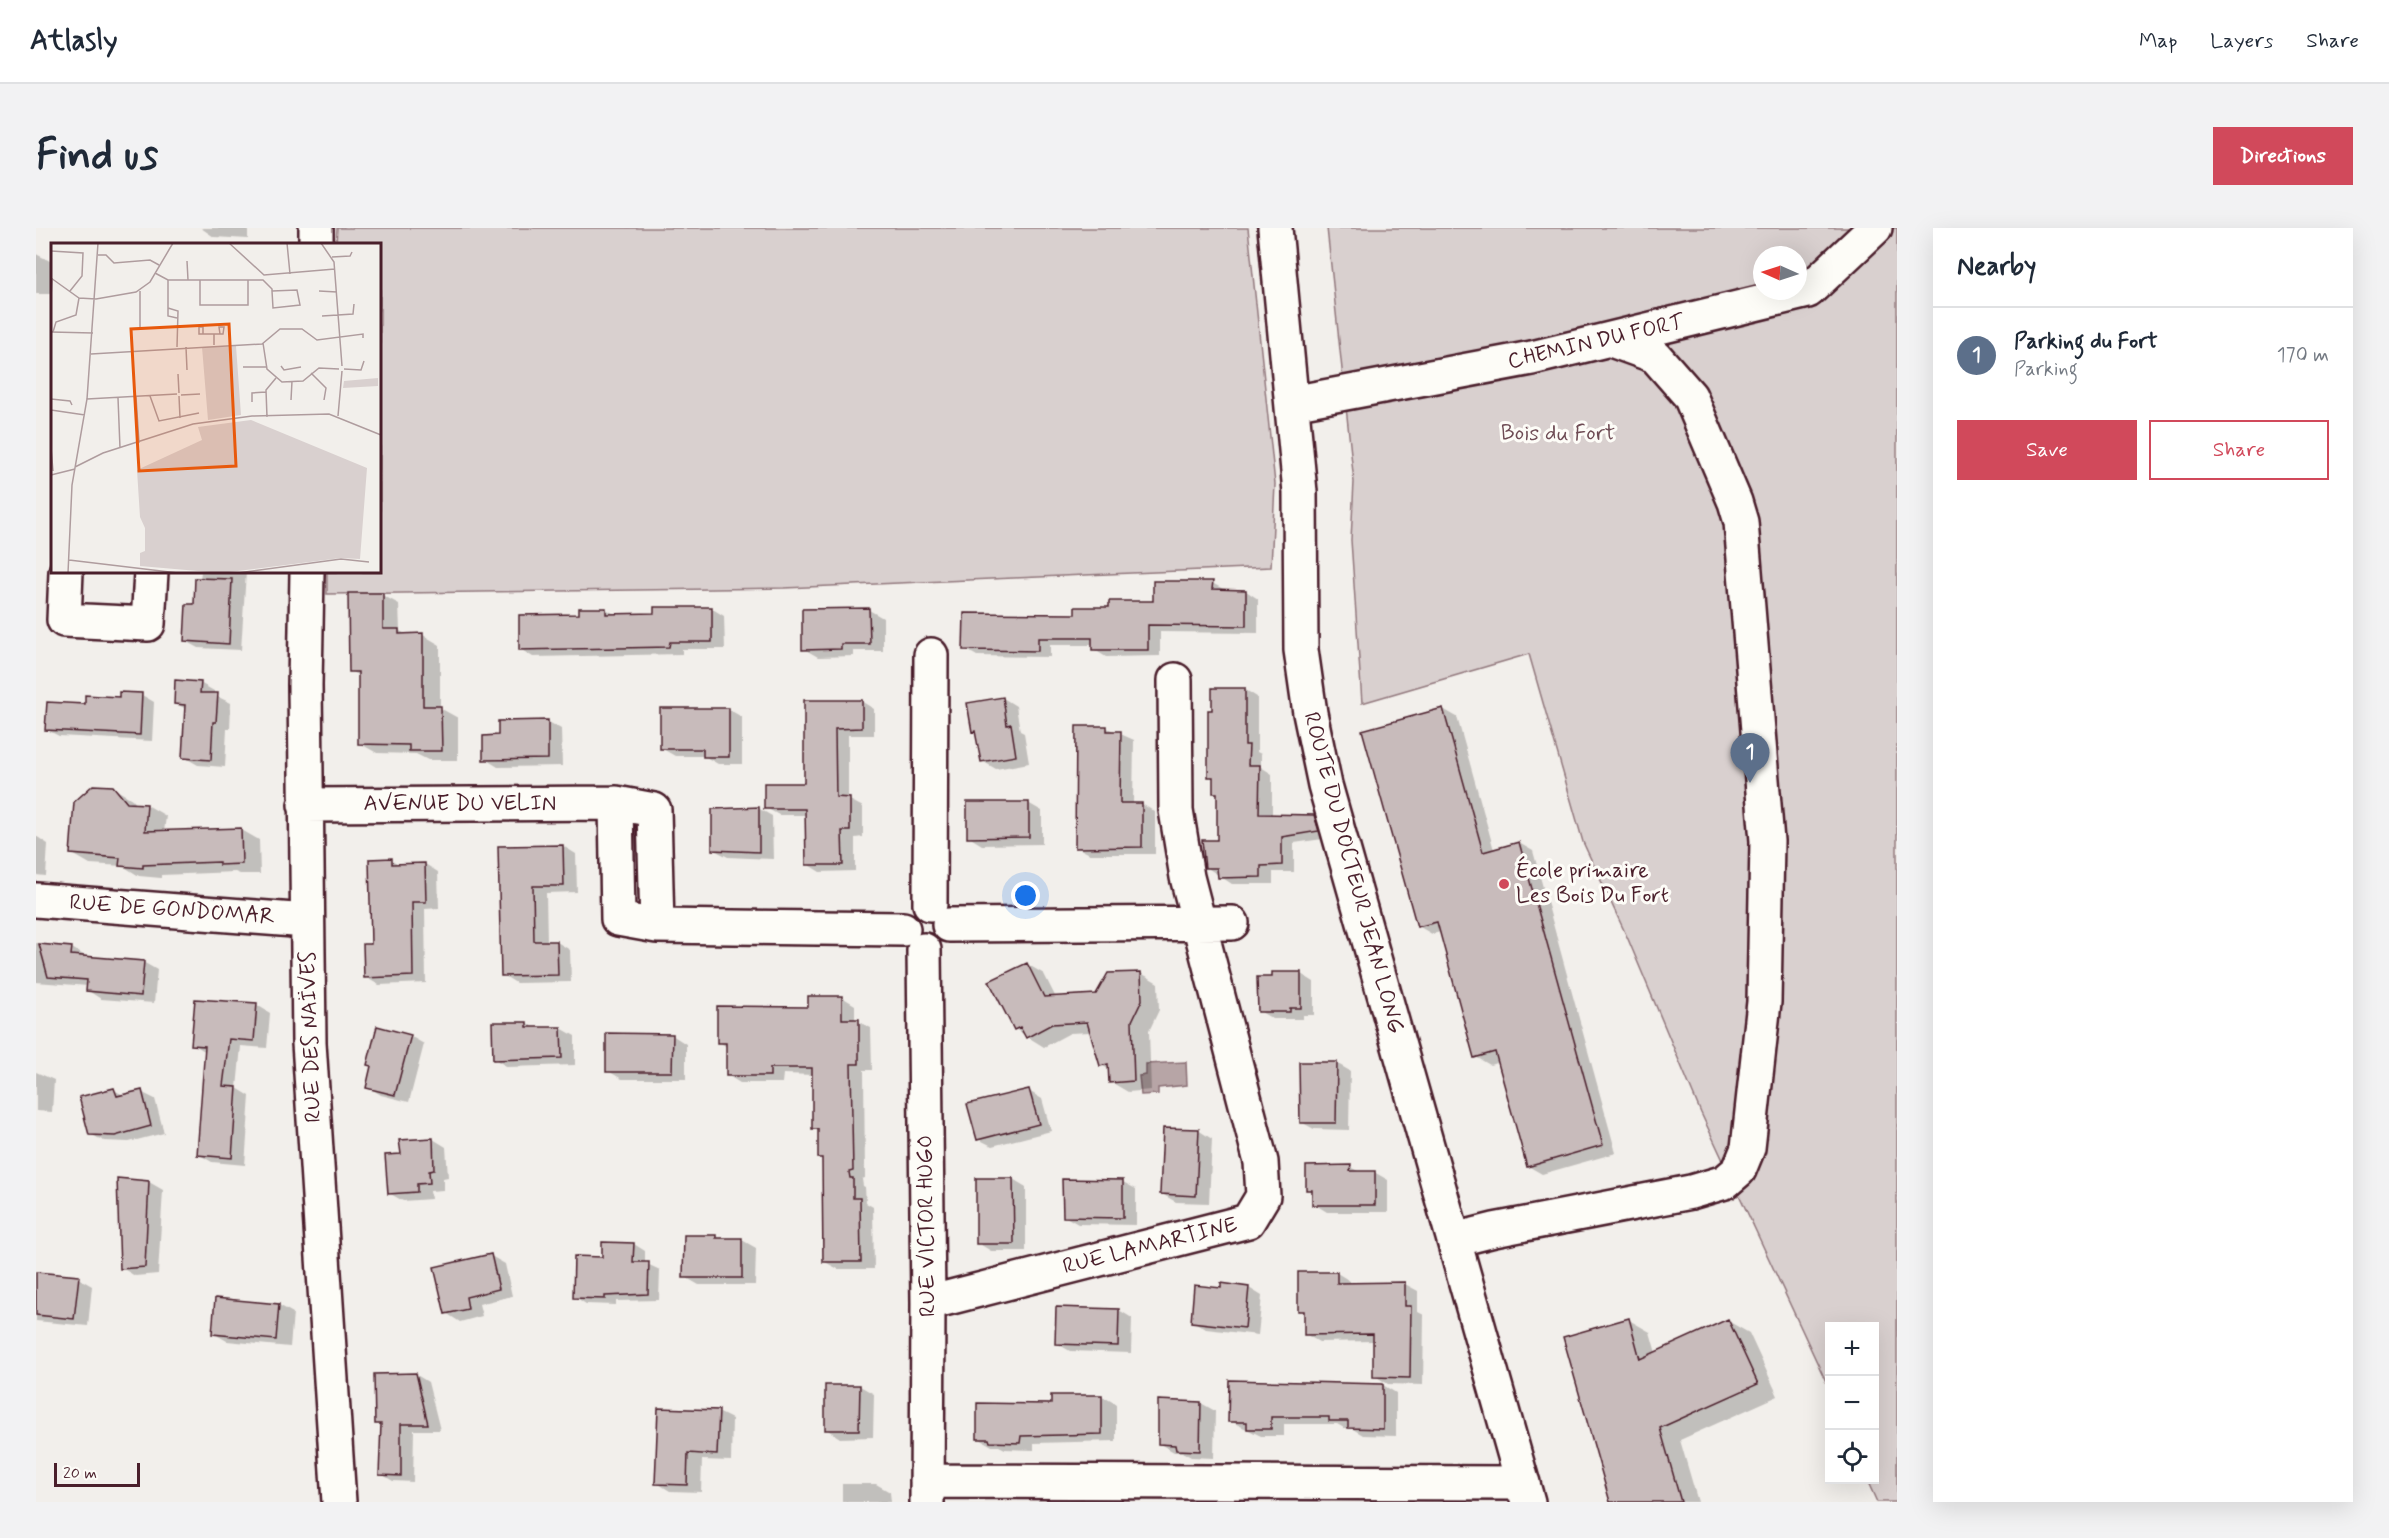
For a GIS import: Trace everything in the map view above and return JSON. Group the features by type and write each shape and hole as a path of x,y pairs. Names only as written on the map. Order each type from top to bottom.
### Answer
{"street":[{"name":"ROUTE DU DOCTEUR JEAN LONG","path":"1275,228 1300,492 1301,650 1314,737 1325,785 1525,1492"},
{"name":"CHEMIN DU FORT","path":"1292,403 1532,358 1808,291 1875,228"},
{"path":"1454,1240 1494,1230 1690,1192 1725,1182 1739,1170 1748,1148 1764,1002 1767,841 1742,522 1690,396 1655,356 1611,340"},
{"path":"66,573 64,620 148,624 151,573"},
{"name":"RUE DES NAÏVES","path":"307,573 305,805 309,1043 339,1502"},
{"path":"913,939 931,950 945,941 940,914 930,655"},
{"name":"RUE LAMARTINE","path":"928,1303 1248,1221 1263,1196 1261,1162 1186,877 1176,810 1175,680"},
{"name":"AVENUE DU VELIN","path":"305,805 616,803 618,919 657,926 913,939"},
{"name":"RUE DE GONDOMAR","path":"36,900 308,921"},
{"path":"940,914 1200,924 1233,923"},
{"name":"RUE VICTOR HUGO","path":"913,939 928,1303 927,1491"},
{"path":"927,1491 1525,1492"}],"green space":[{"path":"337,228 1248,228 1275,484 1271,567 784,588 327,594 327,573 381,573 381,243 336,243"},
{"name":"Bois du Fort","path":"1327,228 1897,228 1897,1502 1877,1502 1869,1484 1879,1484 1879,1322 1825,1322 1825,1379 1701,1113 1628,939 1583,842 1529,654 1362,703 1351,540 1354,482"}],"shaded area":[{"path":"1186,1062 1187,1085 1158,1088 1158,1094 1141,1095 1139,1076 1146,1075 1146,1064"}],"building":[{"path":"195,578 232,579 229,644 184,641 186,604 194,604"},
{"path":"1153,581 1213,581 1212,589 1246,590 1246,626 1148,625 1148,650 1092,650 1092,638 1038,638 1038,651 963,650 964,613 1075,614 1075,607 1109,607 1109,601 1153,601"},
{"path":"348,593 383,593 383,629 399,629 399,634 423,633 423,706 441,706 442,751 409,751 409,745 358,744 358,672 349,672"},
{"path":"654,607 712,607 712,642 670,642 669,647 519,650 519,615 579,614 579,608 606,608 606,614 654,613"},
{"path":"869,608 870,644 841,644 841,649 802,650 802,609"},
{"path":"175,680 201,682 200,693 218,693 216,722 213,722 211,760 182,758 185,705 174,704"},
{"path":"1212,688 1245,688 1245,745 1249,745 1248,765 1260,765 1259,814 1314,815 1319,831 1282,837 1282,865 1261,866 1261,877 1218,878 1217,868 1205,868 1202,840 1217,840 1217,793 1213,793 1213,777 1208,777 1208,710 1212,710"},
{"path":"119,692 142,693 140,735 45,730 47,702 85,704 85,695 119,697"},
{"path":"1003,697 1007,725 1011,724 1016,756 981,762 975,731 972,732 967,703"},
{"path":"804,700 862,700 862,728 835,729 836,797 850,798 850,831 842,831 843,865 806,865 805,809 764,809 764,783 804,783"},
{"path":"660,708 729,708 729,757 703,757 703,749 660,749"},
{"path":"1443,708 1483,852 1519,842 1603,1145 1527,1167 1495,1052 1474,1058 1437,922 1417,927 1362,730"},
{"path":"548,720 548,759 483,760 483,736 498,735 498,721"},
{"path":"1076,726 1107,726 1107,731 1121,731 1120,803 1142,803 1142,847 1075,848"},
{"path":"93,785 113,786 127,803 147,804 145,831 241,828 242,864 219,865 219,862 143,865 143,868 119,866 120,858 70,854 74,802"},
{"path":"967,802 1029,802 1029,837 967,838"},
{"path":"759,807 759,852 712,850 712,809"},
{"path":"563,845 564,886 533,886 534,941 557,941 558,975 501,976 498,846"},
{"path":"392,858 392,864 425,863 426,902 412,902 413,976 364,978 363,944 371,944 369,859"},
{"path":"39,944 72,947 71,955 144,961 141,996 86,991 87,980 48,977"},
{"path":"1027,963 1044,997 1096,994 1108,973 1141,972 1142,1000 1132,1021 1134,1081 1109,1083 1108,1064 1100,1066 1087,1022 1052,1024 1026,1038 1020,1027 1014,1030 989,981"},
{"path":"1272,972 1301,972 1301,1008 1290,1008 1290,1012 1258,1012 1257,977 1272,977"},
{"path":"808,996 842,996 842,1019 859,1019 859,1064 851,1064 853,1171 849,1172 850,1178 853,1178 853,1198 860,1198 861,1262 823,1262 822,1158 818,1158 818,1129 812,1129 812,1068 770,1068 770,1076 726,1076 726,1043 717,1043 717,1006 808,1007"},
{"path":"195,999 257,1003 254,1041 229,1039 223,1086 237,1087 232,1158 197,1155 205,1046 191,1045"},
{"path":"492,1022 527,1022 527,1027 561,1027 562,1058 493,1060"},
{"path":"377,1026 411,1035 395,1095 366,1088 371,1066 367,1065"},
{"path":"606,1033 673,1034 672,1072 606,1072"},
{"path":"1299,1062 1337,1062 1336,1123 1300,1123"},
{"path":"114,1088 117,1096 142,1090 151,1126 115,1136 89,1135 79,1097"},
{"path":"1029,1089 1039,1124 977,1140 967,1104"},
{"path":"1163,1128 1199,1129 1196,1196 1160,1194"},
{"path":"433,1138 434,1170 429,1171 430,1183 417,1184 417,1192 388,1194 385,1155 401,1154 399,1140"},
{"path":"1351,1165 1350,1171 1375,1171 1375,1205 1312,1205 1312,1190 1306,1190 1306,1166"},
{"path":"117,1178 149,1181 145,1267 120,1269"},
{"path":"976,1178 1013,1178 1014,1244 976,1244"},
{"path":"1062,1179 1123,1180 1123,1218 1063,1217"},
{"path":"684,1235 742,1238 742,1278 683,1278"},
{"path":"602,1242 634,1243 633,1262 649,1262 648,1294 605,1296 605,1299 573,1298 574,1256 602,1257"},
{"path":"491,1254 499,1289 466,1297 468,1309 445,1314 434,1267"},
{"path":"36,1272 79,1276 74,1319 36,1315"},
{"path":"1298,1272 1337,1272 1337,1283 1405,1282 1405,1306 1411,1306 1410,1378 1373,1377 1373,1334 1304,1335 1304,1311 1298,1311"},
{"path":"1221,1283 1249,1287 1245,1328 1191,1322 1194,1285 1221,1288"},
{"path":"215,1298 279,1304 276,1340 212,1334"},
{"path":"1056,1307 1119,1309 1118,1346 1055,1344"},
{"path":"1629,1318 1640,1359 1728,1319 1758,1384 1660,1428 1681,1502 1610,1502 1563,1337"},
{"path":"416,1373 428,1424 401,1424 401,1476 379,1475 381,1424 375,1424 374,1374"},
{"path":"1229,1380 1383,1384 1383,1429 1348,1428 1348,1421 1329,1421 1329,1417 1271,1417 1271,1429 1247,1429 1247,1422 1228,1422"},
{"path":"825,1385 860,1385 859,1430 825,1430"},
{"path":"1051,1395 1102,1395 1102,1434 1021,1436 1020,1443 977,1439 977,1403 1051,1404"},
{"path":"1158,1400 1201,1402 1200,1451 1176,1450 1175,1445 1158,1444"},
{"path":"658,1408 719,1410 717,1455 688,1453 687,1485 655,1484"}],"place":[{"name":"Parking du Fort","path":"1750,783"},
{"name":"École primaire Les Bois Du Fort","path":"1504,884"}]}
